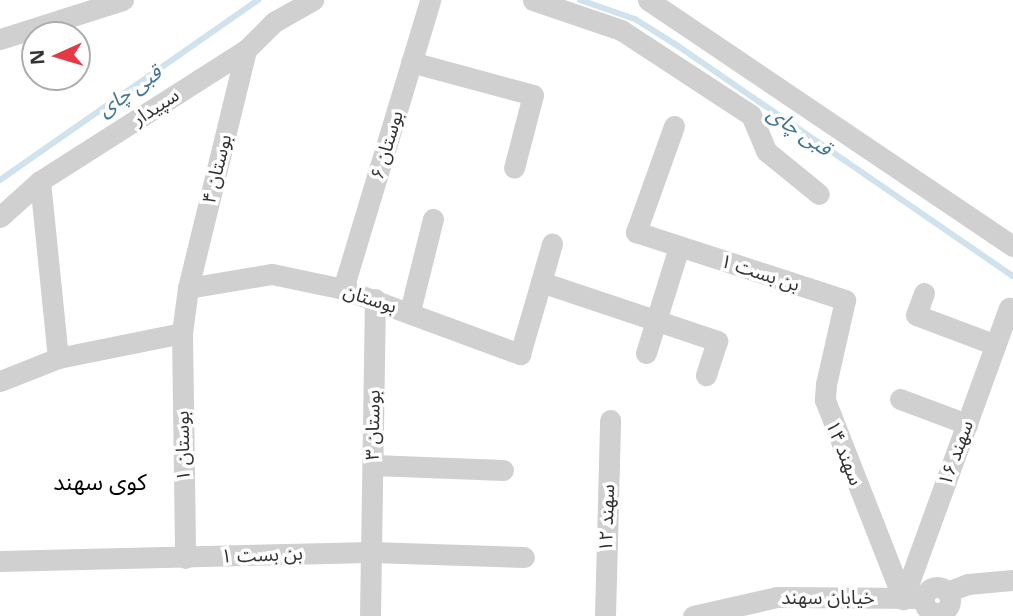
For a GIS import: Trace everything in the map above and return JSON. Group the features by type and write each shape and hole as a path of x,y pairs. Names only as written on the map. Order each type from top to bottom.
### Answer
{"street":[{"path":"0,39 123,0"},
{"name":"سپیدار","path":"0,217 40,181 246,50 274,22 313,0"},
{"name":"بوستان ۶","path":"343,289 430,0"},
{"path":"533,0 621,30 751,115 766,151 819,194"},
{"path":"648,0 1013,246"},
{"name":"بوستان ۴","path":"188,288 246,50"},
{"path":"411,62 533,95 514,168"},
{"name":"بن بست ۱","path":"674,126 636,232 845,300"},
{"path":"40,181 58,358"},
{"path":"410,312 433,219"},
{"path":"552,244 541,282 717,341 706,375"},
{"path":"646,353 679,247"},
{"name":"بوستان","path":"188,288 272,275 343,289 520,354 541,282"},
{"path":"0,381 58,358 181,334 188,288"},
{"path":"924,293 916,316 996,345"},
{"name":"بوستان ۳","path":"370,616 375,299"},
{"name":"سهند ۱۴","path":"845,300 826,384 825,400 924,607"},
{"name":"سهند ۱۶","path":"924,607 967,424 1009,308"},
{"name":"بوستان ۱","path":"181,334 185,558"},
{"path":"900,398 967,424"},
{"name":"سهند ۱۲","path":"604,616 610,420"},
{"path":"373,465 503,470"},
{"name":"بن بست ۱","path":"0,561 371,552 524,557"},
{"path":"924,607 944,611 950,604 947,592 968,584 1013,580"},
{"name":"خیابان سهند","path":"693,616 776,606 924,607"}],"waterway":[{"name":"قبی چای","path":"0,180 258,0"},
{"name":"قبی چای","path":"580,0 635,19 678,46 1013,276"}],"district":[{"name":"کوی سهند","path":"100,481"}]}
